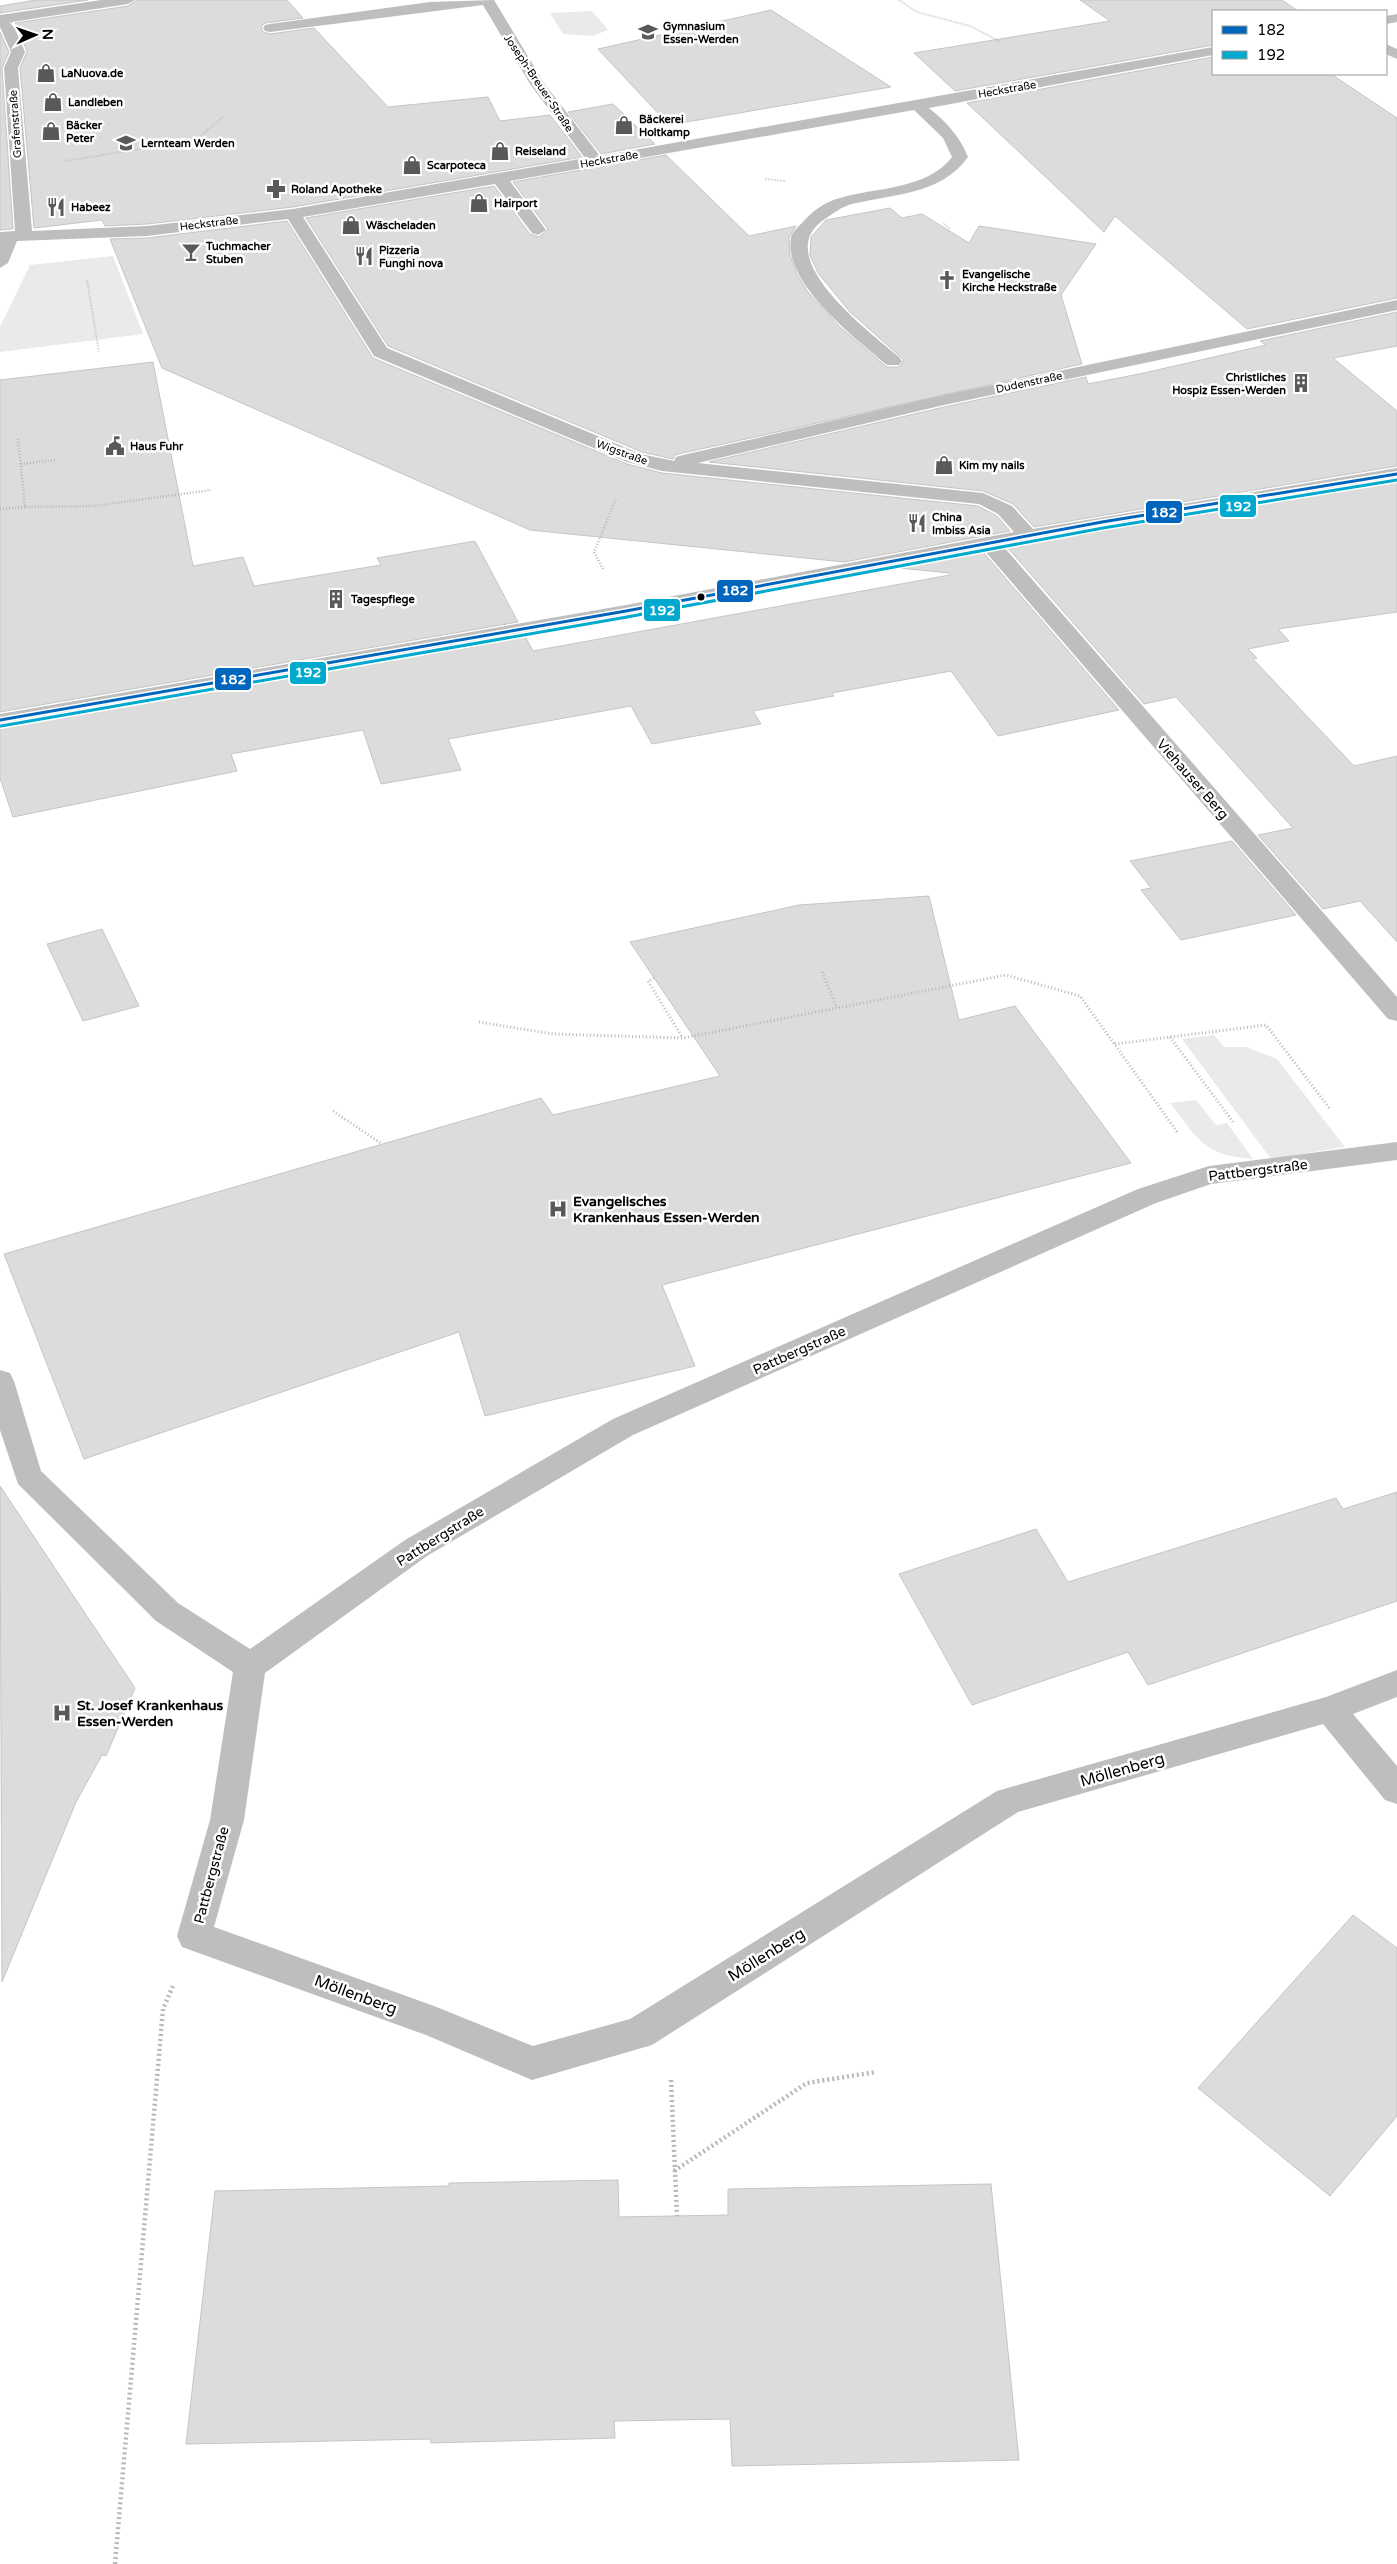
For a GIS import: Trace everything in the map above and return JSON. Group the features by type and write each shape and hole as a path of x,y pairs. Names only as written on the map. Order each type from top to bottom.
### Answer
{"street":[{"path":"0,20 128,0"},
{"path":"270,28 487,0"},
{"name":"Joseph-Breuer-Straße","path":"487,0 510,42 565,125 597,162"},
{"name":"Grafenstraße","path":"0,20 9,27 18,52 11,68 18,169 12,237"},
{"name":"Heckstraße","path":"12,237 147,231 293,214 1050,82 1212,51"},
{"path":"892,361 836,310 804,270 797,252 801,234 807,224 843,202 930,181 956,165 960,157 953,141 938,122 918,105"},
{"path":"500,179 538,230"},
{"name":"Wigstraße","path":"293,214 380,352 634,458 662,466 983,498 1005,510 1028,536"},
{"path":"0,263 12,237"},
{"name":"Dudenstraße","path":"662,466 953,398 1397,305"},
{"path":"0,720 626,611 1028,536 1397,474"},
{"name":"Viehauser Berg","path":"990,544 1397,1013"},
{"path":"1373,986 1397,981"},
{"name":"Pattbergstraße","path":"194,1936 227,1820 250,1666 416,1548 623,1427 1147,1196 1209,1175 1268,1169 1397,1151"},
{"path":"0,1381 28,1476 167,1612 250,1666"},
{"name":"Möllenberg","path":"194,1936 434,2022 532,2063 639,2033 1009,1801 1330,1709 1397,1683"},
{"path":"1330,1709 1397,1790"}],"path":[{"path":"899,0 906,7 926,15 980,30 1004,44 1050,82"},
{"path":"18,169 196,140 224,116"},
{"path":"88,283 99,352"},
{"path":"18,440 26,507"},
{"path":"626,611 594,552 634,458"},
{"path":"21,464 55,460"},
{"path":"0,510 26,507 94,506 211,490"},
{"path":"822,972 837,1008"},
{"path":"479,1022 553,1034 682,1038 1006,975 1080,996 1209,1175"},
{"path":"654,978 648,981 682,1038"},
{"path":"1114,1044 1266,1025 1365,1155"},
{"path":"1169,1037 1268,1169"},
{"path":"333,1110 382,1144"},
{"path":"115,2564 163,2009 194,1936"},
{"path":"668,2015 677,2216"},
{"path":"674,2171 807,2083 876,2072"}],"shaded area":[{"path":"592,11 608,30 592,36 563,34 550,13"},
{"path":"113,256 143,334 0,352 0,327 30,265"},
{"path":"1214,1035 1224,1047 1246,1047 1277,1059 1345,1147 1271,1159 1182,1039"},
{"path":"1196,1100 1216,1125 1227,1123 1253,1159 1223,1154 1203,1143 1170,1103"}],"building":[{"path":"36,0 88,0 0,13 0,6"},
{"path":"137,0 287,0 303,18 265,23 261,27 263,32 270,34 314,28 388,107 488,97 500,121 550,115 582,157 293,207 147,224 105,226 102,220 34,228 20,68 27,51 15,23 128,6"},
{"path":"1080,0 1282,0 1297,10 1212,10 1212,45 955,91 914,53 1110,21"},
{"path":"771,10 891,87 669,125 598,49"},
{"path":"0,32 9,52 2,68 13,229 0,230"},
{"path":"1212,57 1212,75 1332,75 1397,118 1397,298 1247,329 1115,216 1104,232 967,103"},
{"path":"613,104 655,144 601,154 568,112"},
{"path":"666,155 749,236 796,226 789,238 790,255 797,274 808,292 840,327 887,367 899,367 904,360 850,312 818,273 810,255 811,237 826,220 890,208 902,218 922,214 969,243 979,226 1096,244 1061,295 1082,364 683,453 675,455 673,459 642,452 388,346 306,218 494,186 530,234 539,237 548,229 513,182"},
{"path":"287,221 373,358 627,464 662,473 978,506 997,516 1010,531 844,562 530,530 162,368 110,239 147,238"},
{"path":"1397,312 1397,346 1333,358 1397,411 1397,466 1034,527 1013,504 983,491 709,462 944,407 1086,377 1088,384 1144,373 1266,345 1260,341"},
{"path":"153,362 193,566 243,557 254,586 381,565 377,558 475,541 518,622 0,712 0,380"},
{"path":"1397,482 1397,612 1278,629 1289,641 1248,649 1257,658 1253,659 1354,766 1397,756 1397,942 1360,901 1323,909 1258,835 1293,828 1176,697 1144,704 1007,547"},
{"path":"983,552 1119,710 998,736 951,671 832,693 834,696 753,711 761,724 652,744 631,706 448,739 461,770 381,784 363,730 231,754 237,771 13,817 0,778 0,728 525,636 533,651 950,575 950,573 899,568"},
{"path":"1232,841 1296,915 1181,940 1141,890 1151,888 1130,861"},
{"name":"Evangelisches Krankenhaus Essen-Werden","path":"929,896 959,1020 1015,1006 1131,1163 662,1285 695,1366 485,1416 459,1332 84,1459 4,1254 541,1098 553,1115 720,1076 630,942 799,905"},
{"path":"102,929 139,1006 83,1021 47,944"},
{"name":"St. Josef Krankenhaus Essen-Werden","path":"0,1486 135,1688 106,1756 102,1755 76,1802 2,1982"},
{"path":"1397,1492 1397,1601 1148,1685 1128,1652 972,1705 899,1574 1036,1529 1068,1582 1336,1498 1343,1509"},
{"path":"1353,1915 1397,1948 1397,2116 1330,2196 1198,2088"},
{"path":"618,2180 619,2217 728,2215 728,2189 991,2184 1019,2460 732,2466 730,2419 614,2421 615,2438 431,2443 431,2439 186,2444 215,2191 449,2186 449,2183"}],"transit line":[{"name":"182","path":"0,720 626,611 1102,522 1397,474"},
{"name":"192","path":"1,726 627,617 1103,528 1397,480"}],"place":[{"name":"Gymnasium Essen-Werden","path":"648,32"},
{"name":"LaNuova.de","path":"46,73"},
{"name":"Landleben","path":"53,102"},
{"name":"Bäckerei Holtkamp","path":"624,125"},
{"name":"Bäcker Peter","path":"51,131"},
{"name":"Lernteam Werden","path":"126,143"},
{"name":"Reiseland","path":"500,151"},
{"name":"Scarpoteca","path":"412,165"},
{"name":"Roland Apotheke","path":"276,189"},
{"name":"Hairport","path":"479,203"},
{"name":"Habeez","path":"56,207"},
{"name":"Wäscheladen","path":"351,225"},
{"name":"Tuchmacher Stuben","path":"191,252"},
{"name":"Pizzeria Funghi nova","path":"364,256"},
{"name":"Evangelische Kirche Heckstraße","path":"947,280"},
{"name":"Christliches Hospiz Essen-Werden","path":"1301,383"},
{"name":"Haus Fuhr","path":"115,446"},
{"name":"Kim my nails","path":"944,465"},
{"name":"China Imbiss Asia","path":"917,523"},
{"name":"Tagespflege","path":"336,599"},
{"name":"Evangelisches Krankenhaus Essen-Werden","path":"558,1209"},
{"name":"St. Josef Krankenhaus Essen-Werden","path":"62,1713"}]}
